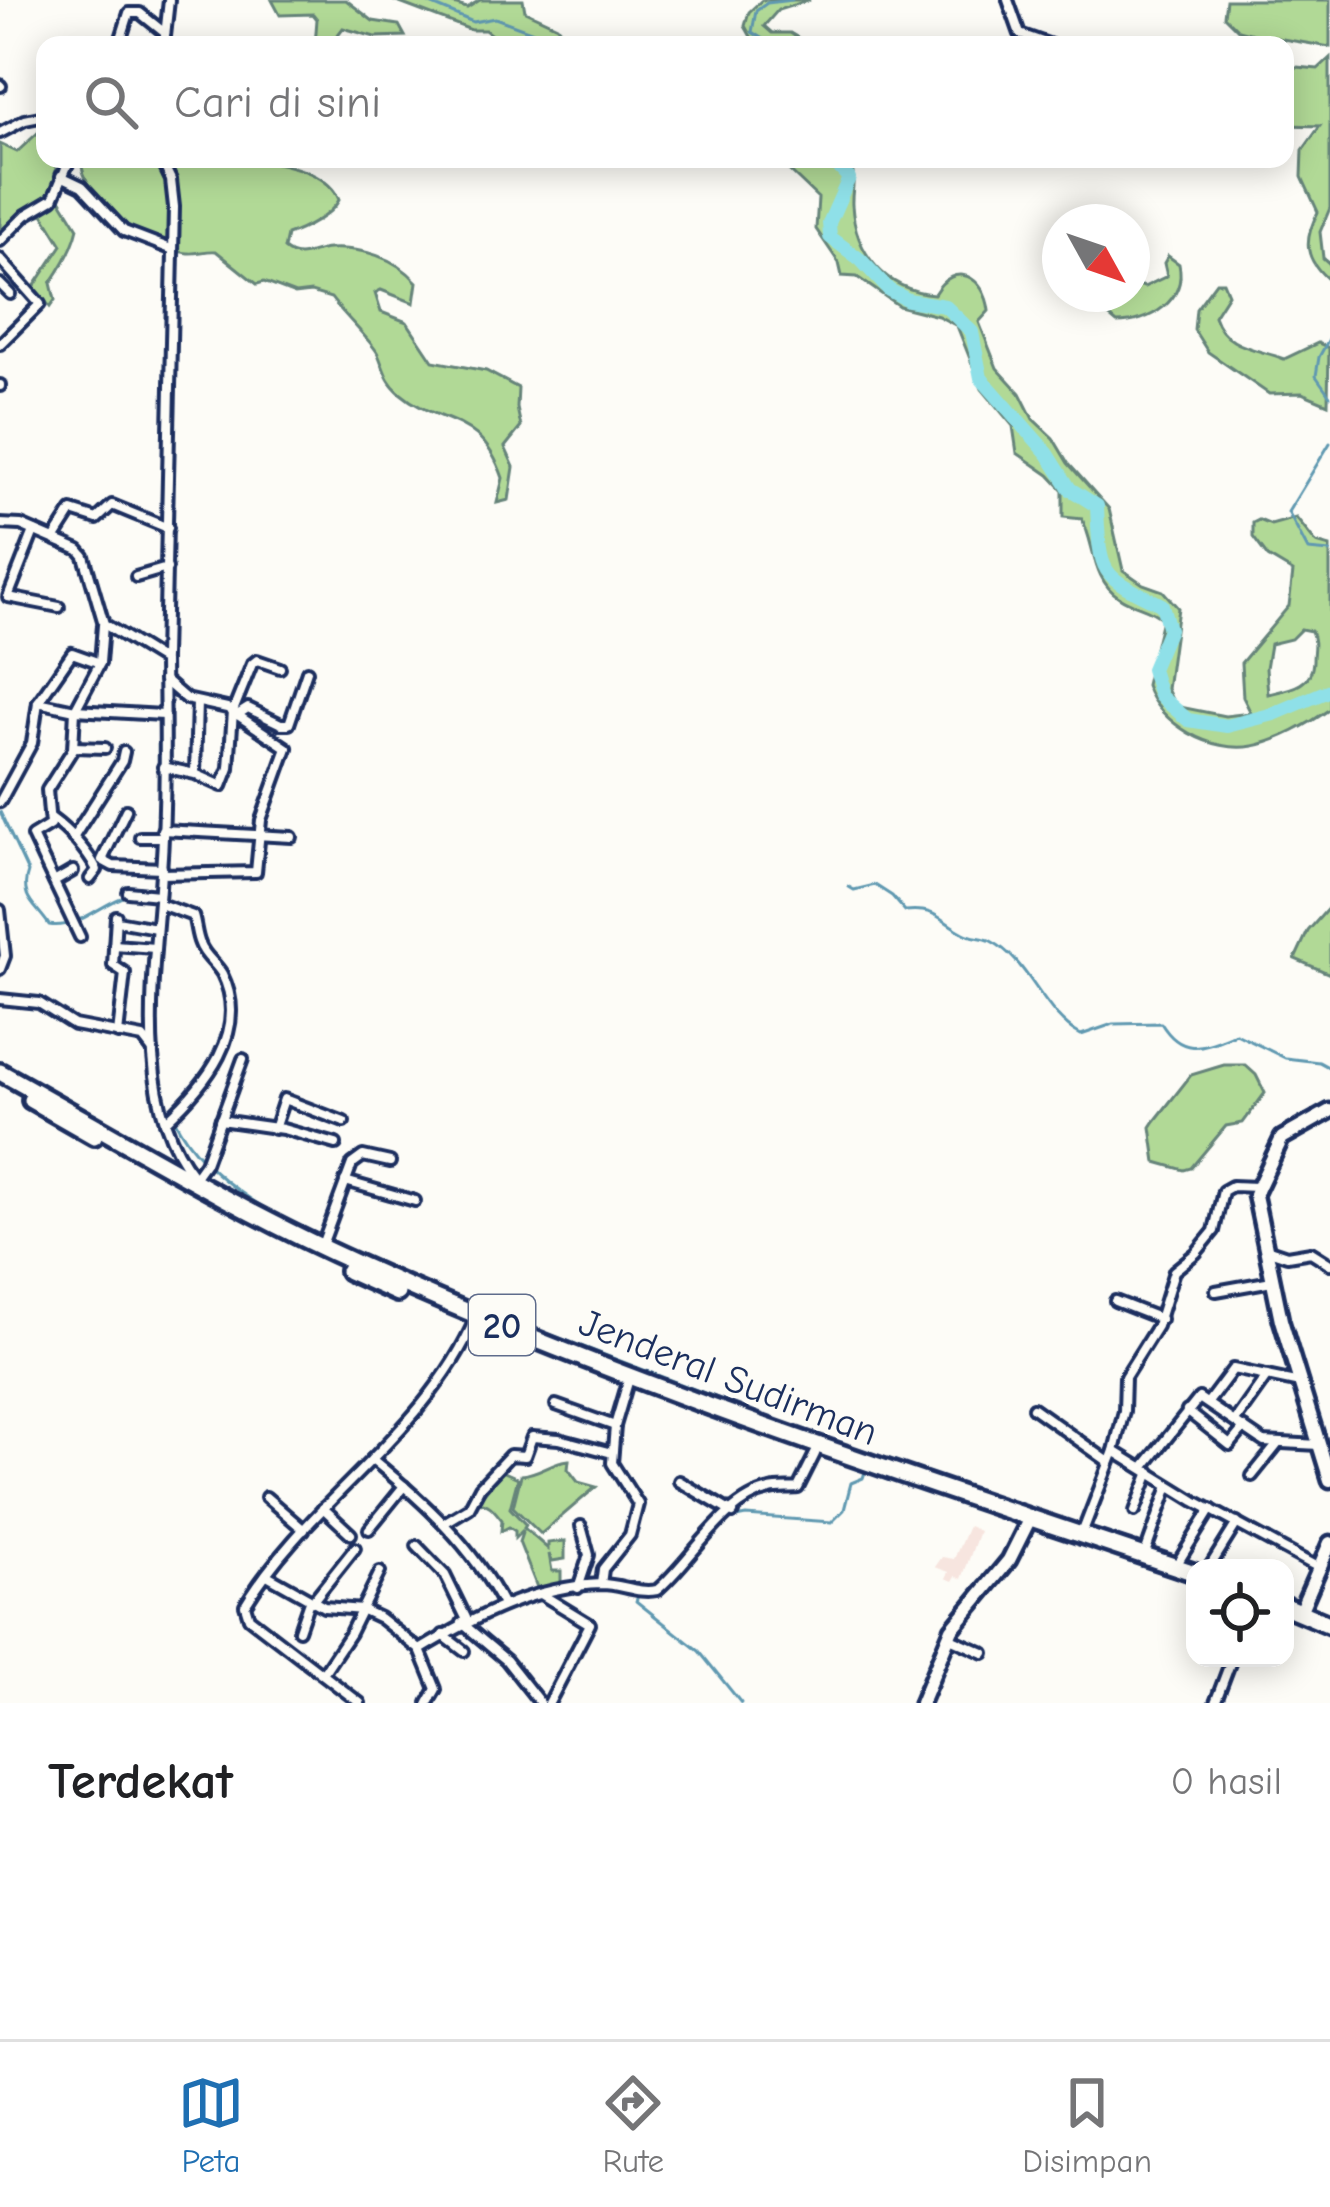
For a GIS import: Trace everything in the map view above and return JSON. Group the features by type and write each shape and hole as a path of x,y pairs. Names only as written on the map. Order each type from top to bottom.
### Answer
{"highway":[{"name":"Jenderal Sudirman","path":"0,1072 321,1246 476,1319 628,1382 689,1401"},
{"name":"Jenderal Sudirman","path":"0,1082 238,1215 369,1281 826,1455 1186,1579"},
{"name":"Jenderal Sudirman","path":"1028,1525 1186,1570"},
{"path":"1294,1615 1330,1625"},
{"path":"1294,1615 1330,1635"}],"street":[{"path":"165,36 169,0"},
{"path":"1008,0 1020,34 1026,36"},
{"path":"122,36 130,13 142,15 165,33"},
{"path":"0,134 36,118"},
{"path":"0,241 26,215 48,206 66,168"},
{"path":"164,168 173,191 162,871 155,947 154,1052 165,1122 199,1181"},
{"path":"62,176 82,186 124,231 171,249"},
{"path":"0,259 40,304 0,344"},
{"path":"0,284 10,294"},
{"path":"53,539 72,511 97,519 112,506 168,528"},
{"path":"0,524 34,531 84,556 104,624 100,663 74,710 74,747 46,790 47,830 32,836 80,938"},
{"path":"34,531 8,598 58,607"},
{"path":"136,577 167,568"},
{"path":"104,624 164,660"},
{"path":"0,802 32,743 38,702 71,653 100,663"},
{"path":"163,767 195,774 217,786 224,783 235,713 254,662 280,668"},
{"path":"235,713 248,708 289,724 307,671"},
{"path":"126,810 102,860 113,866 255,873 261,820 287,748 235,713 186,699 164,680"},
{"path":"38,702 74,710 164,715"},
{"path":"195,774 197,702"},
{"path":"74,747 105,748"},
{"path":"73,838 124,752"},
{"path":"50,817 96,867 90,879"},
{"path":"140,837 260,833 292,837"},
{"path":"54,883 73,871"},
{"path":"128,892 159,899 193,916 200,944 224,976 227,1043 197,1091 165,1122"},
{"path":"0,910 5,956 0,970"},
{"path":"118,1034 125,971 112,965 116,918 156,928"},
{"path":"114,945 155,947"},
{"path":"0,998 39,1003 74,1025 143,1038 154,1052"},
{"path":"199,1181 243,1059"},
{"path":"274,1129 284,1100 344,1122"},
{"path":"1330,1111 1282,1138 1256,1186 1264,1250 1330,1480"},
{"path":"220,1120 336,1144"},
{"path":"321,1246 359,1157 390,1162"},
{"path":"345,1181 415,1201"},
{"path":"1080,1538 1114,1451 1124,1411 1125,1377 1161,1318 1174,1271 1202,1247 1217,1226 1223,1191 1256,1186"},
{"path":"1264,1250 1287,1256 1311,1252 1330,1264"},
{"path":"1216,1291 1272,1281"},
{"path":"1115,1301 1161,1318"},
{"path":"360,1703 245,1614 247,1600 323,1508 434,1393 476,1319"},
{"path":"1208,1401 1231,1370 1302,1384"},
{"path":"1235,1421 1267,1376"},
{"path":"601,1584 603,1569 630,1535 638,1504 614,1468 612,1453 614,1426 628,1382"},
{"path":"1135,1511 1147,1470 1199,1398 1264,1442 1321,1445"},
{"path":"556,1405 614,1426"},
{"path":"1033,1408 1109,1462"},
{"path":"1187,1411 1230,1445 1244,1428"},
{"path":"444,1523 471,1506 476,1492 510,1455 525,1456 535,1436 612,1453"},
{"path":"1252,1476 1277,1444"},
{"path":"1114,1451 1319,1568"},
{"path":"420,1650 465,1622 541,1594 601,1584 657,1590 733,1513 765,1492 798,1488 826,1455"},
{"path":"372,1459 444,1523 503,1605"},
{"path":"679,1481 733,1513"},
{"path":"369,1529 404,1486"},
{"path":"1144,1556 1169,1486"},
{"path":"266,1497 304,1530"},
{"path":"323,1508 351,1534"},
{"path":"1176,1567 1211,1509"},
{"path":"1215,1559 1237,1523"},
{"path":"921,1703 959,1617 1009,1560 1028,1525"},
{"path":"578,1588 589,1556 581,1526"},
{"path":"1294,1611 1330,1543"},
{"path":"417,1546 445,1575 465,1622 545,1703 590,1624 541,1594"},
{"path":"299,1630 311,1602 355,1548"},
{"path":"324,1672 363,1610 380,1572"},
{"path":"267,1575 332,1610 363,1610 380,1618 420,1650 436,1686 428,1703"},
{"path":"443,1635 464,1651"},
{"path":"948,1638 984,1653"},
{"path":"1215,1703 1229,1667"}],"shaded area":[{"path":"968,1526 979,1531 962,1579 956,1576 953,1581 946,1578 949,1572 935,1567 942,1557 954,1559"}],"green space":[{"path":"272,0 346,0 373,21 399,25 405,36 371,36 343,28 337,36 316,36 313,14 280,15"},
{"path":"392,0 440,0 467,8 480,0 523,0 525,11 557,26 564,36 493,36 485,30 471,30"},
{"path":"762,0 810,0 778,10 764,26 772,33 795,36 751,36 745,26 749,12"},
{"path":"1226,0 1330,0 1330,47 1294,41 1294,36 1238,30 1224,16"},
{"path":"1330,58 1330,208 1320,232 1330,281 1311,257 1310,232 1318,212 1302,177 1303,150 1320,126 1294,125 1294,67 1318,69"},
{"path":"36,134 36,168 56,168 54,189 78,228 51,283 55,300 50,307 34,287 62,245 43,214 0,232 0,144 17,152"},
{"path":"83,168 297,168 324,181 339,200 323,217 287,235 284,249 301,255 353,250 398,266 417,282 414,303 381,290 375,293 381,312 407,322 433,361 486,371 518,388 521,427 505,447 514,467 509,500 497,503 503,478 483,441 400,393 375,350 331,298 257,284 216,251 188,253 155,243 105,205"},
{"path":"786,168 852,168 859,239 887,277 934,294 942,283 960,275 982,289 989,311 979,322 997,368 1109,509 1123,570 1163,591 1178,608 1167,689 1175,706 1225,716 1251,713 1243,697 1241,663 1289,606 1293,572 1268,557 1253,537 1253,523 1259,520 1271,525 1296,518 1316,543 1330,547 1330,709 1283,736 1237,747 1189,733 1162,712 1146,685 1162,619 1110,590 1082,519 1063,517 1063,490 1017,453 1013,426 982,389 957,326 899,306 857,277 842,276 839,263 816,229 818,198","holes":["1301,629 1311,631 1314,646 1308,676 1298,685 1268,694 1270,644 1291,639"]},
{"path":"1168,256 1179,264 1180,277 1163,307 1129,322 1117,323 1104,312 1150,312 1150,284 1167,276 1164,263"},
{"path":"1216,282 1223,282 1228,294 1214,316 1234,341 1284,359 1318,343 1329,348 1328,404 1302,393 1269,394 1208,352 1194,330 1196,309"},
{"path":"1330,906 1330,974 1295,959 1308,931"},
{"path":"1224,1065 1245,1065 1265,1093 1243,1123 1226,1126 1191,1168 1156,1162 1151,1127 1155,1121 1191,1075"},
{"path":"569,1460 568,1469 578,1482 596,1487 541,1534 513,1507 521,1475"},
{"path":"502,1471 518,1478 510,1508 524,1528 548,1549 548,1543 565,1541 565,1559 552,1561 549,1554 552,1571 561,1571 561,1588 538,1590 519,1542 523,1530 515,1538 509,1527 501,1531 497,1513 477,1502"}],"waterway":[{"path":"421,0 473,22 495,18 544,36"},
{"path":"758,36 752,32 756,11 767,3 792,0"},
{"path":"840,168 849,178 829,223 830,237 861,260 889,290 908,300 945,306 972,332 981,378 1048,454 1070,489 1097,506 1107,571 1126,587 1162,605 1169,629 1152,669 1160,696 1188,720 1227,726 1274,714 1330,690"},
{"path":"1330,337 1316,376 1330,396"},
{"path":"1330,443 1288,512 1308,550 1330,552"},
{"path":"0,812 28,872 27,895 49,925 70,924 129,895"},
{"path":"849,887 875,885 905,911 931,913 967,935 991,941 1016,961 1056,1014 1081,1035 1113,1024 1161,1023 1186,1045 1204,1045 1236,1034 1285,1058 1330,1068"},
{"path":"182,1111 174,1119 192,1147 241,1192 301,1228 393,1271"},
{"path":"457,1299 852,1449"},
{"path":"708,1540 731,1519 746,1516 832,1522 844,1510 851,1483 863,1478 866,1469"},
{"path":"660,1593 678,1574"},
{"path":"644,1594 636,1601 699,1651 741,1703"},
{"path":"1210,1703 1212,1697"}]}
